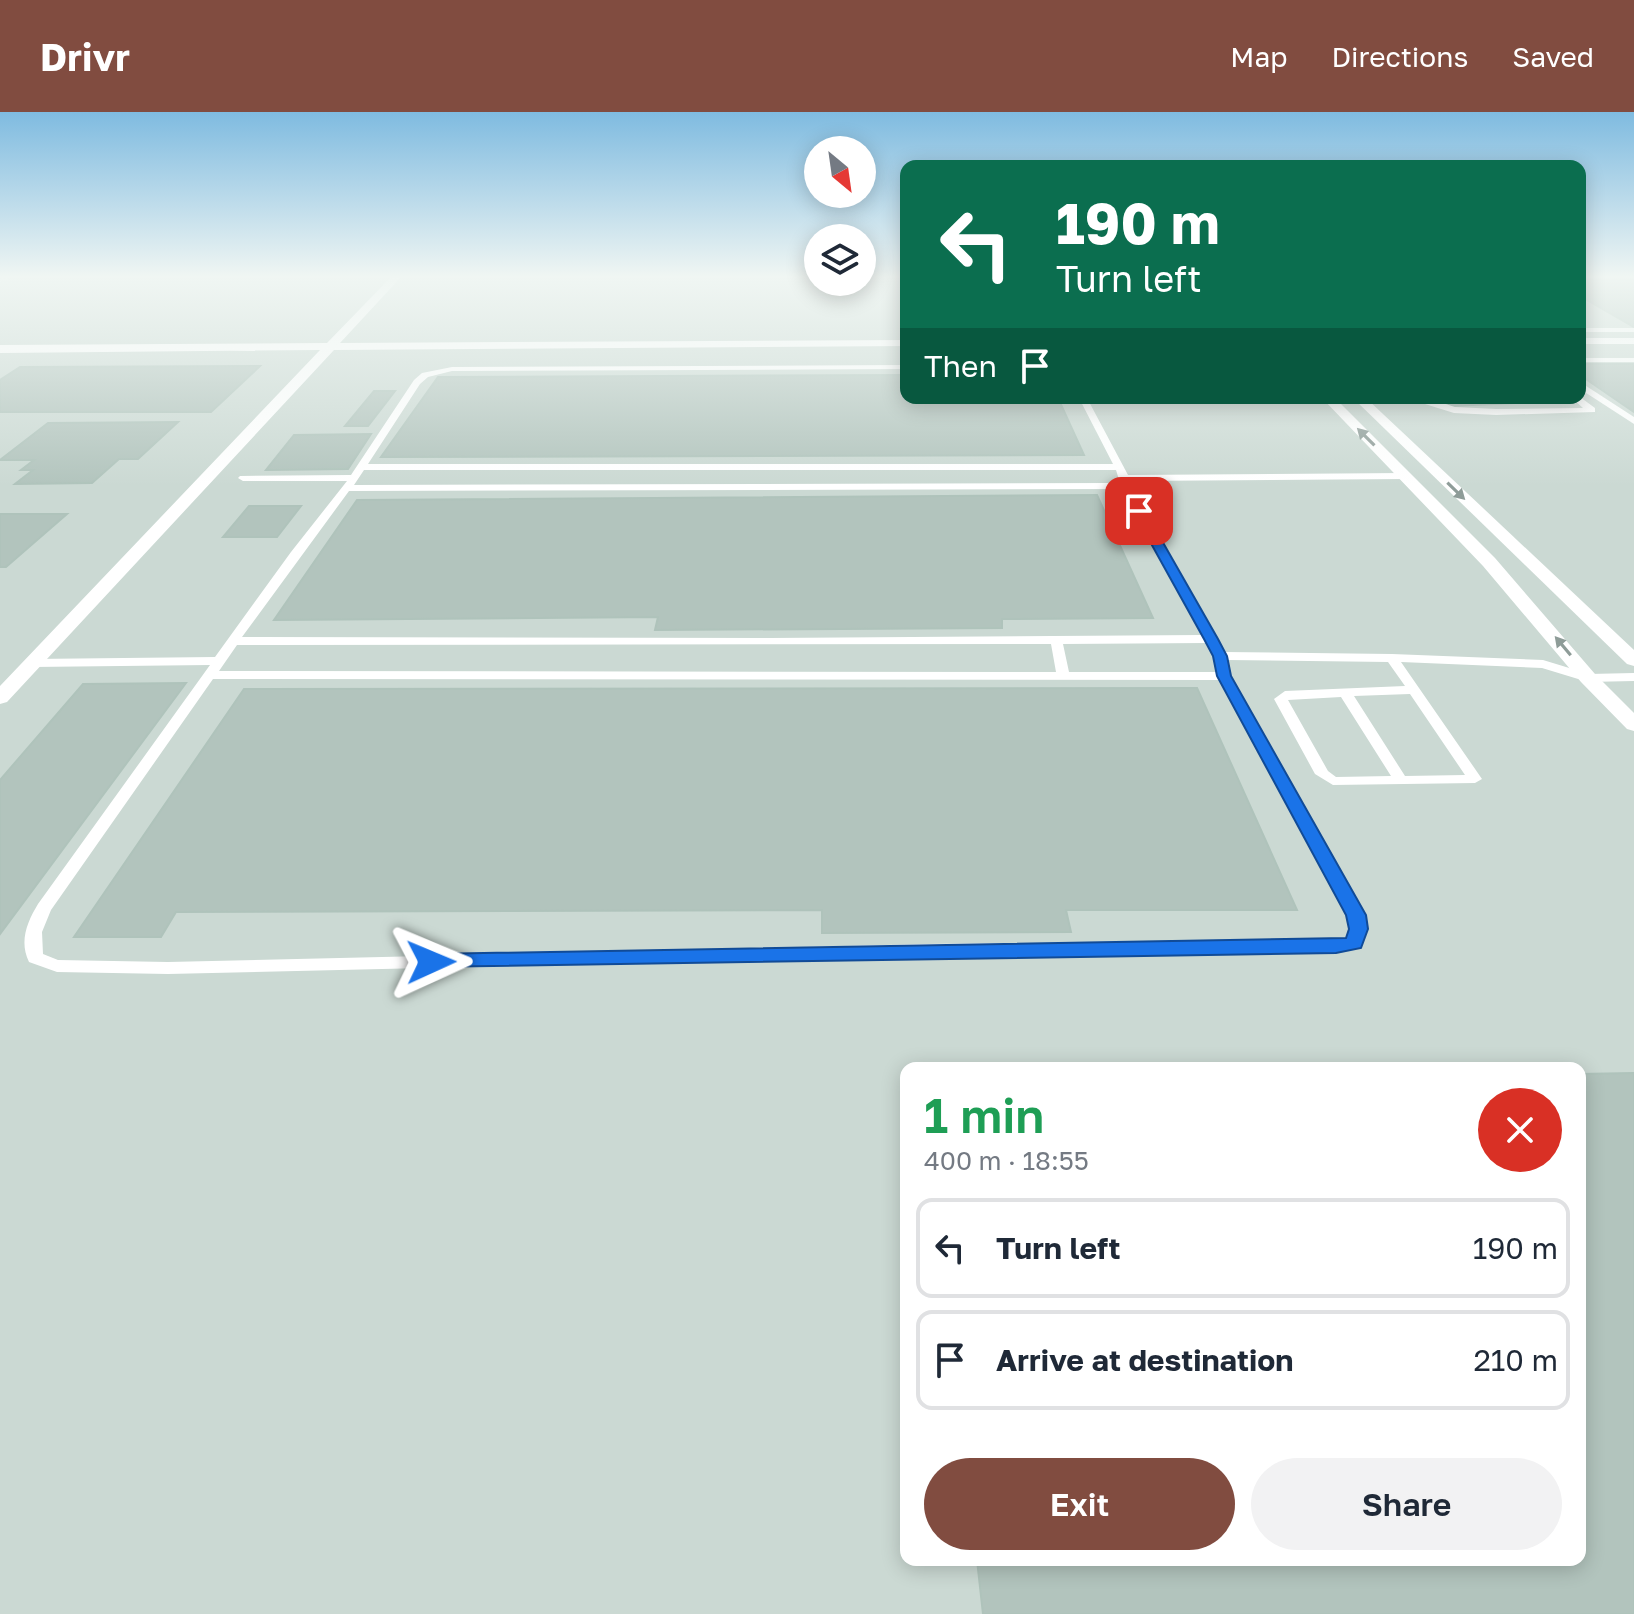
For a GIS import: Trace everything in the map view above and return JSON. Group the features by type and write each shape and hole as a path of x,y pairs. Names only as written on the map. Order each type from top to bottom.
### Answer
{"street":[{"path":"3,351 463,346"},
{"path":"0,698 333,347"},
{"path":"1334,404 1489,562 1588,678 1634,725"},
{"path":"1365,404 1634,660"}],"lane":[{"path":"1586,360 1634,360"},
{"path":"900,367 452,369 425,375 417,382 354,478 218,661 44,908 35,926 31,946 35,958 57,966 168,968 927,950 1336,946 1354,943 1358,929 1356,915 1224,676 1220,656 1086,404"},
{"path":"1586,389 1634,421"},
{"path":"1438,404 1454,410 1592,410 1584,404"},
{"path":"361,467 1007,466 1123,477"},
{"path":"1007,466 1011,486"},
{"path":"346,488 1011,486 1123,477 1405,476"},
{"path":"243,478 354,478"},
{"path":"234,641 1211,639"},
{"path":"1056,640 1063,675"},
{"path":"1220,656 1543,664 1588,678 1634,677"},
{"path":"1392,658 1415,690 1475,779 1338,782 1327,779 1281,699 1285,695 1415,690"},
{"path":"32,663 218,661"},
{"path":"209,675 1224,676"},
{"path":"1345,693 1401,780"}],"shaded area":[{"path":"0,346 900,346 900,404 1586,404 1586,346 1634,346 1634,1614 0,1614"}],"building":[{"path":"1586,364 1634,364 1634,412 1586,379"},
{"path":"260,366 211,412 0,412 0,380 20,367"},
{"path":"900,375 900,404 1061,404 1084,455 381,457 438,377"},
{"path":"374,391 395,391 368,426 345,426"},
{"path":"1448,404 1495,404 1451,406"},
{"path":"178,422 138,459 119,459 92,483 15,484 33,470 21,470 34,460 0,460 48,423"},
{"path":"371,434 348,469 266,470 294,435"},
{"path":"1097,495 1153,618 1002,619 1002,628 655,630 658,617 274,620 357,500"},
{"path":"249,506 301,506 277,537 223,537"},
{"path":"0,514 67,514 6,567 0,567"},
{"path":"186,683 0,934 0,780 83,684"},
{"path":"1197,688 1297,910 1066,910 1071,932 822,933 822,910 176,912 161,937 74,937 244,689"},
{"path":"1634,1073 1634,1614 983,1614 978,1566 1586,1566 1586,1074"}],"route":[{"path":"431,962 927,950 1336,946 1354,943 1358,929 1356,915 1224,676 1220,656 1139,511"}]}
